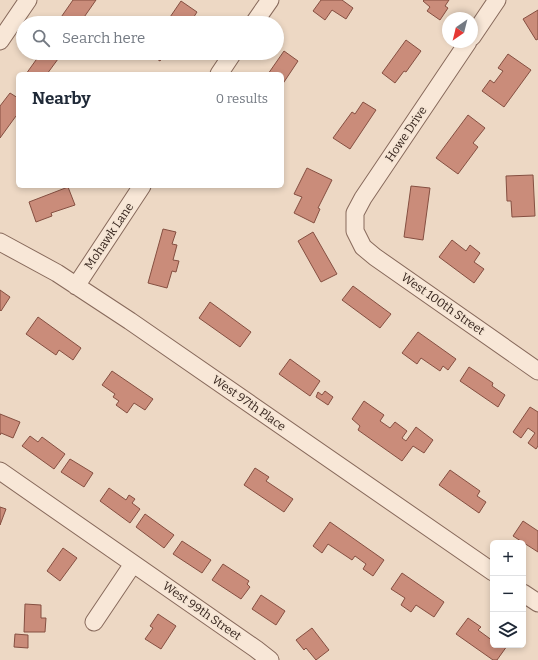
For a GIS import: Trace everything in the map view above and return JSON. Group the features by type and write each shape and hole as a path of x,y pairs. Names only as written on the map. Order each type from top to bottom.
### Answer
{"street":[{"path":"17,16 28,0"},
{"path":"259,16 270,0"},
{"path":"478,28 498,0"},
{"path":"0,41 16,18"},
{"name":"Howe Drive","path":"355,231 355,214 362,198 464,48"},
{"path":"220,72 228,60"},
{"name":"Mohawk Lane","path":"76,286 141,188"},
{"name":"West 100th Street","path":"355,231 363,247 375,257 538,371"},
{"name":"West 97th Place","path":"0,242 57,273 130,321 490,570"},
{"name":"West 99th Street","path":"0,471 270,660"},
{"path":"94,622 133,564"},
{"path":"526,595 538,603"}],"building":[{"path":"73,0 96,0 85,16 62,16"},
{"path":"321,0 342,0 353,8 346,19 332,10 325,20 313,11"},
{"path":"449,0 445,6 448,8 445,12 442,12 442,17 440,20 427,11 430,7 423,1"},
{"path":"181,1 197,12 194,16 171,16"},
{"path":"538,10 538,39 536,40 523,19"},
{"path":"406,40 421,51 406,72 404,71 395,83 382,73"},
{"path":"284,51 298,61 284,82 284,72 269,72 278,60 284,60"},
{"path":"508,54 531,70 504,107 482,91 490,80 494,83 503,71 498,68"},
{"path":"36,60 57,60 48,72 27,72"},
{"path":"10,93 16,97 16,116 0,138 0,106"},
{"path":"363,102 376,110 350,149 333,138 352,112 355,114"},
{"path":"468,115 485,128 473,143 478,147 458,174 436,158"},
{"path":"307,168 332,180 318,208 320,209 314,223 294,213 302,197 294,194"},
{"path":"533,175 535,216 512,217 511,201 507,201 506,176"},
{"path":"411,186 430,188 423,240 404,237"},
{"path":"68,188 75,205 51,213 52,216 36,222 29,202"},
{"path":"163,229 176,232 172,244 177,245 173,260 179,261 176,272 172,271 167,288 148,283"},
{"path":"313,232 337,274 321,282 298,241"},
{"path":"452,240 466,251 470,245 480,253 474,262 484,269 474,283 439,257"},
{"path":"353,286 391,314 380,328 342,300"},
{"path":"0,290 10,297 1,311 0,310"},
{"path":"210,302 251,332 240,347 199,318"},
{"path":"38,317 81,348 73,360 59,350 56,355 26,334"},
{"path":"418,332 456,359 448,370 443,366 440,371 421,358 417,364 402,353"},
{"path":"290,359 320,381 310,396 279,374"},
{"path":"469,367 493,383 492,386 505,395 498,407 460,381"},
{"path":"112,371 153,399 145,410 134,403 127,413 116,405 119,401 113,397 115,394 102,385"},
{"path":"325,391 333,397 328,405 316,397 318,392 322,395"},
{"path":"364,401 384,415 380,421 390,428 395,422 407,431 402,438 406,441 416,427 433,440 424,453 413,446 402,461 358,430 360,426 352,419"},
{"path":"530,407 538,412 538,446 536,449 528,443 535,433 528,428 521,438 513,432"},
{"path":"0,414 20,422 13,438 1,433 0,435"},
{"path":"30,436 38,442 42,437 65,454 54,469 22,446"},
{"path":"70,459 93,473 84,487 61,472"},
{"path":"255,468 269,477 266,481 293,499 284,512 244,485"},
{"path":"450,470 480,491 477,496 486,502 479,513 439,485"},
{"path":"109,488 126,500 129,495 135,499 132,503 140,509 130,523 100,501"},
{"path":"0,507 6,509 0,525"},
{"path":"145,514 174,535 164,548 136,527"},
{"path":"523,521 538,531 538,552 526,544 526,540 519,540 513,536"},
{"path":"330,522 384,560 373,576 363,569 366,564 355,556 352,560 328,544 322,553 313,546"},
{"path":"182,541 211,560 202,573 173,554"},
{"path":"63,548 77,558 60,581 47,571"},
{"path":"223,564 249,581 247,584 250,587 241,599 212,580"},
{"path":"402,573 444,602 434,617 416,605 411,612 401,605 405,598 391,589"},
{"path":"261,595 285,611 276,625 252,609"},
{"path":"25,604 41,605 41,618 46,618 45,632 24,632"},
{"path":"158,614 176,626 161,649 145,639 153,628 150,626"},
{"path":"468,618 481,627 478,630 490,639 490,648 506,648 497,660 493,660 456,634"},
{"path":"312,628 329,650 316,660 306,648 304,650 296,640"},
{"path":"15,634 28,635 28,648 14,647"}]}
